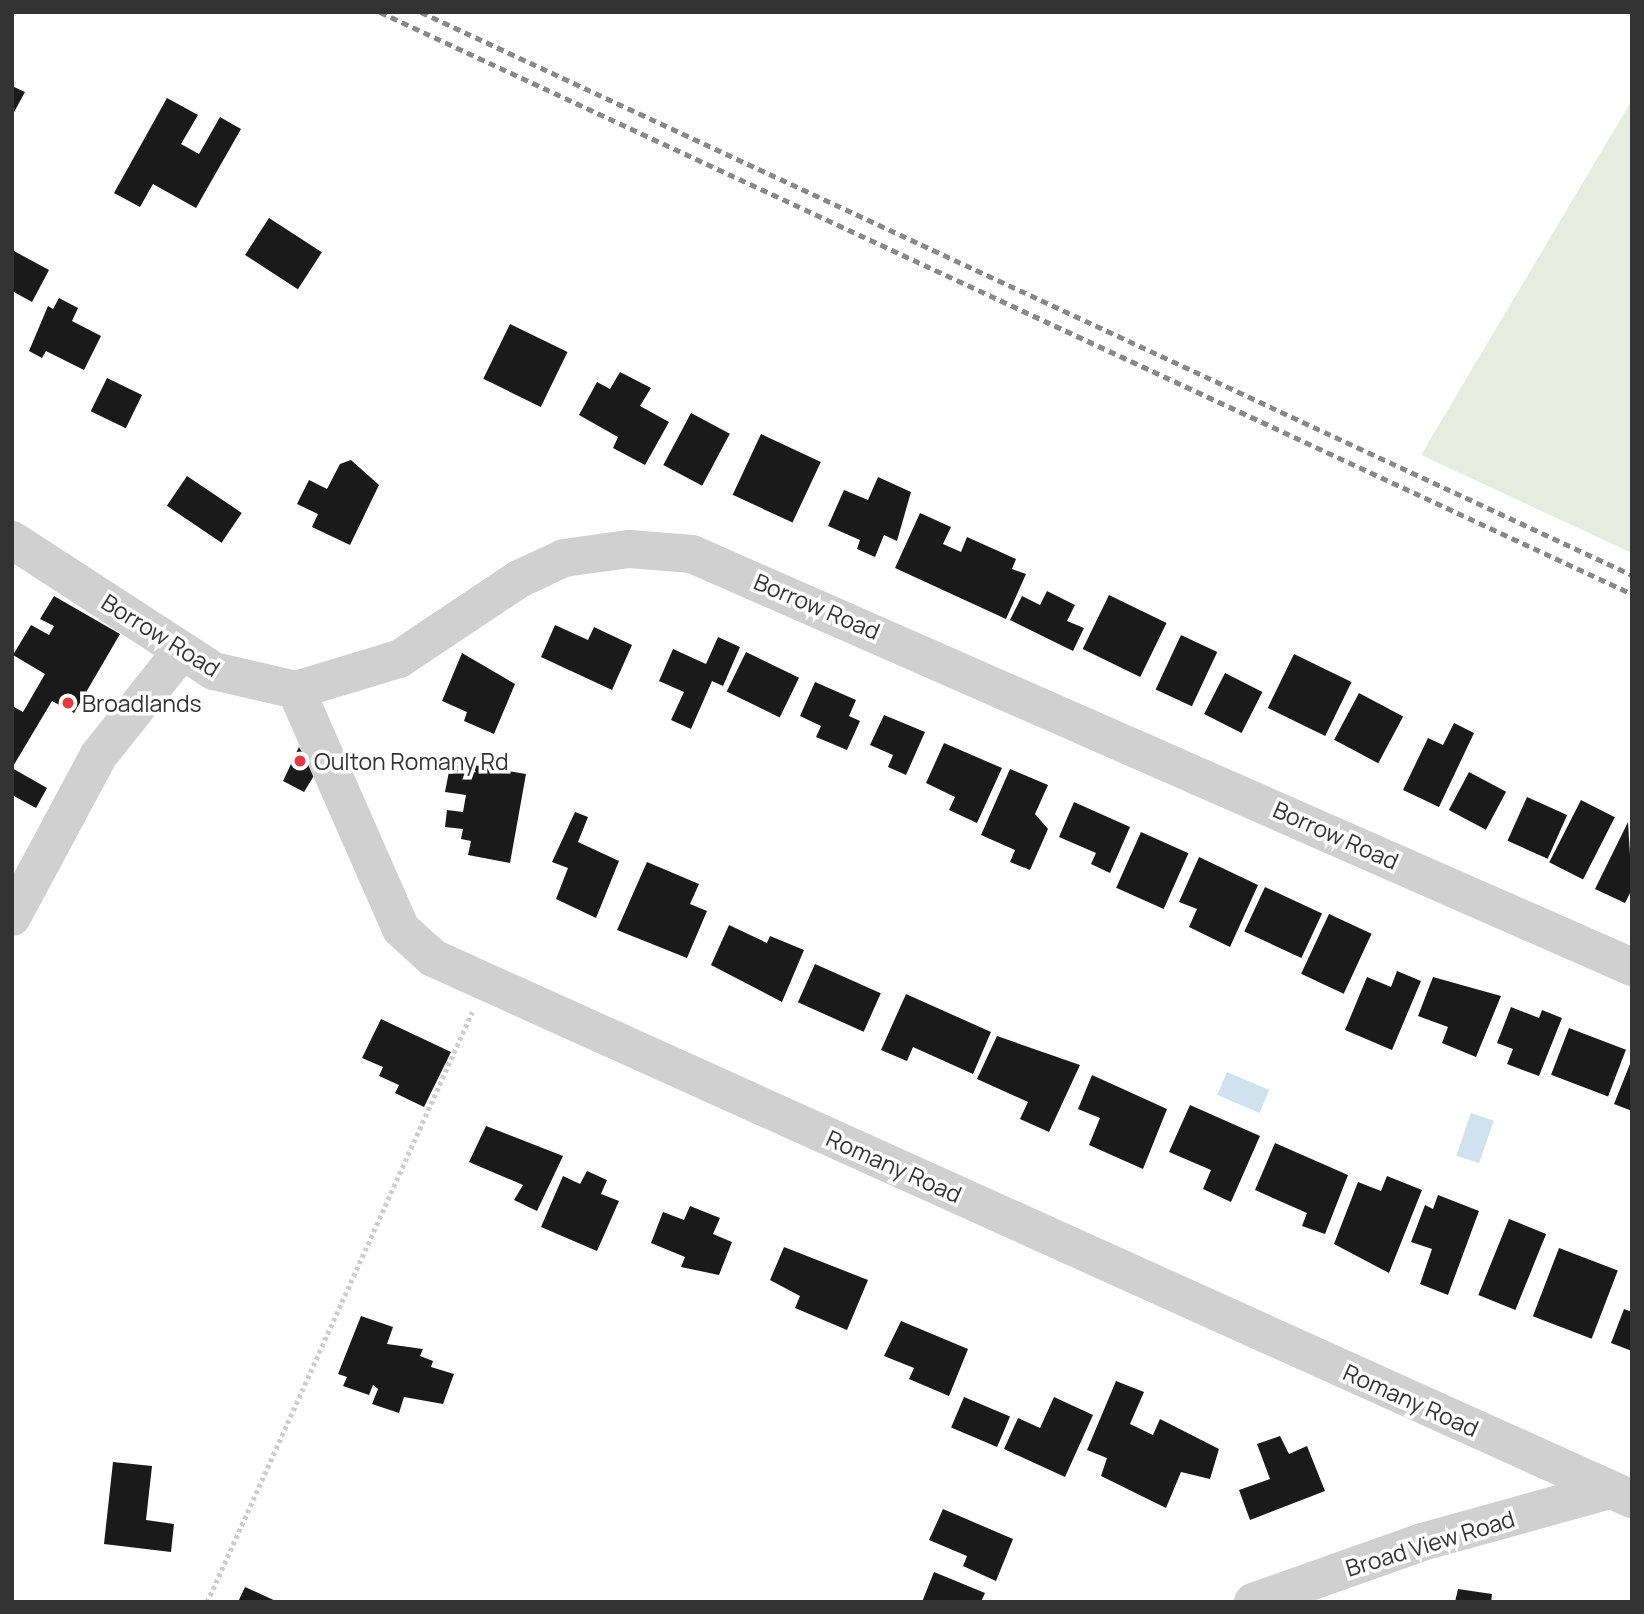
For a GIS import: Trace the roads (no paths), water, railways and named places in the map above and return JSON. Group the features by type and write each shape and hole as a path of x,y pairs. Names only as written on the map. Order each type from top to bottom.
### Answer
{"street":[{"name":"Borrow Road","path":"12,540 180,652 214,671 296,691 399,659 519,579 564,558 629,549 692,554 1632,967"},
{"path":"12,917 99,755 180,652"},
{"name":"Romany Road","path":"296,691 401,929 433,958 1620,1495"},
{"name":"Broad View Road","path":"1253,1602 1422,1542 1620,1495"}],"water":[{"path":"1227,1072 1269,1090 1260,1113 1217,1095"},
{"path":"1471,1113 1494,1121 1479,1163 1456,1156"}],"railway":[{"path":"380,12 1632,594"},
{"path":"421,12 1632,575"}],"place":[{"name":"Broadlands","path":"68,703"},
{"name":"Oulton Romany Rd","path":"300,761"}]}
